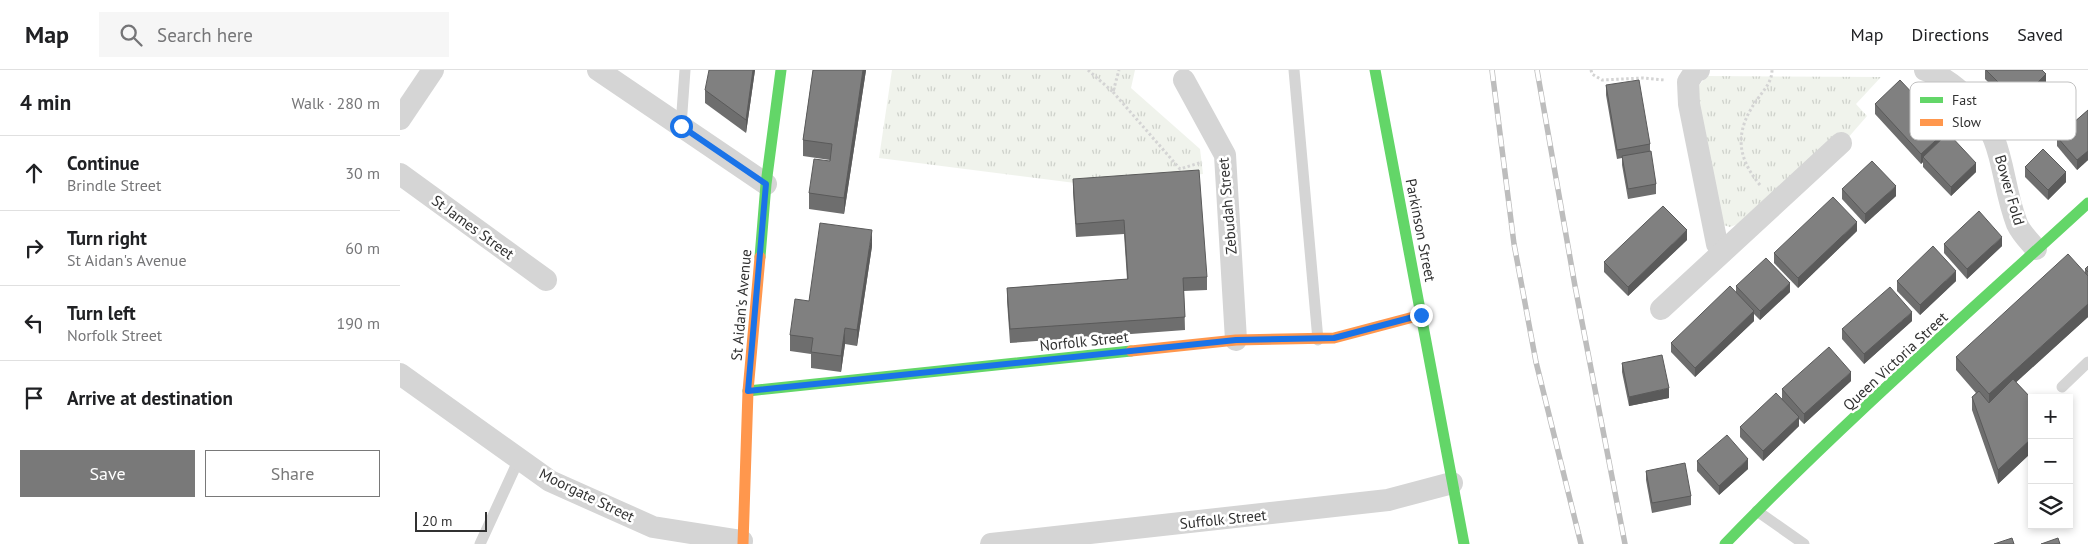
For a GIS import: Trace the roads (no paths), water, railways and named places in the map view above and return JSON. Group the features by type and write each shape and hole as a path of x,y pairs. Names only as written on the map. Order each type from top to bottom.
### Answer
{"street":[{"path":"400,119 434,70"},
{"path":"598,70 766,184"},
{"name":"St Aidan's Avenue","path":"742,543 748,391 766,184 781,70"},
{"name":"Parkinson Street","path":"1376,70 1464,544"},
{"name":"Bower Fold","path":"1925,70 1937,74 1948,82"},
{"path":"1694,76 1690,114 1717,244 1722,252"},
{"name":"Zebudah Street","path":"1184,80 1225,155 1236,340"},
{"name":"Bower Fold","path":"1995,140 2018,226 2036,249"},
{"path":"1660,309 1840,143"},
{"name":"St James Street","path":"400,174 546,280"},
{"name":"Queen Victoria Street","path":"1725,544 1757,511 2036,249 2088,203"},
{"name":"Norfolk Street","path":"748,391 1236,340 1318,340 1334,338 1421,315"},
{"name":"Moorgate Street","path":"400,374 550,480 653,527 742,543"},
{"name":"Suffolk Street","path":"991,544 1388,500 1452,483"}],"lane":[{"path":"681,126 685,70"},
{"path":"1294,70 1318,340"},
{"path":"2062,387 2088,362"},
{"path":"480,544 519,458"},
{"path":"1757,511 1804,544"}],"railway":[{"path":"1492,70 1514,244 1536,362 1581,544"},
{"path":"1537,70 1575,286 1625,544"}]}
